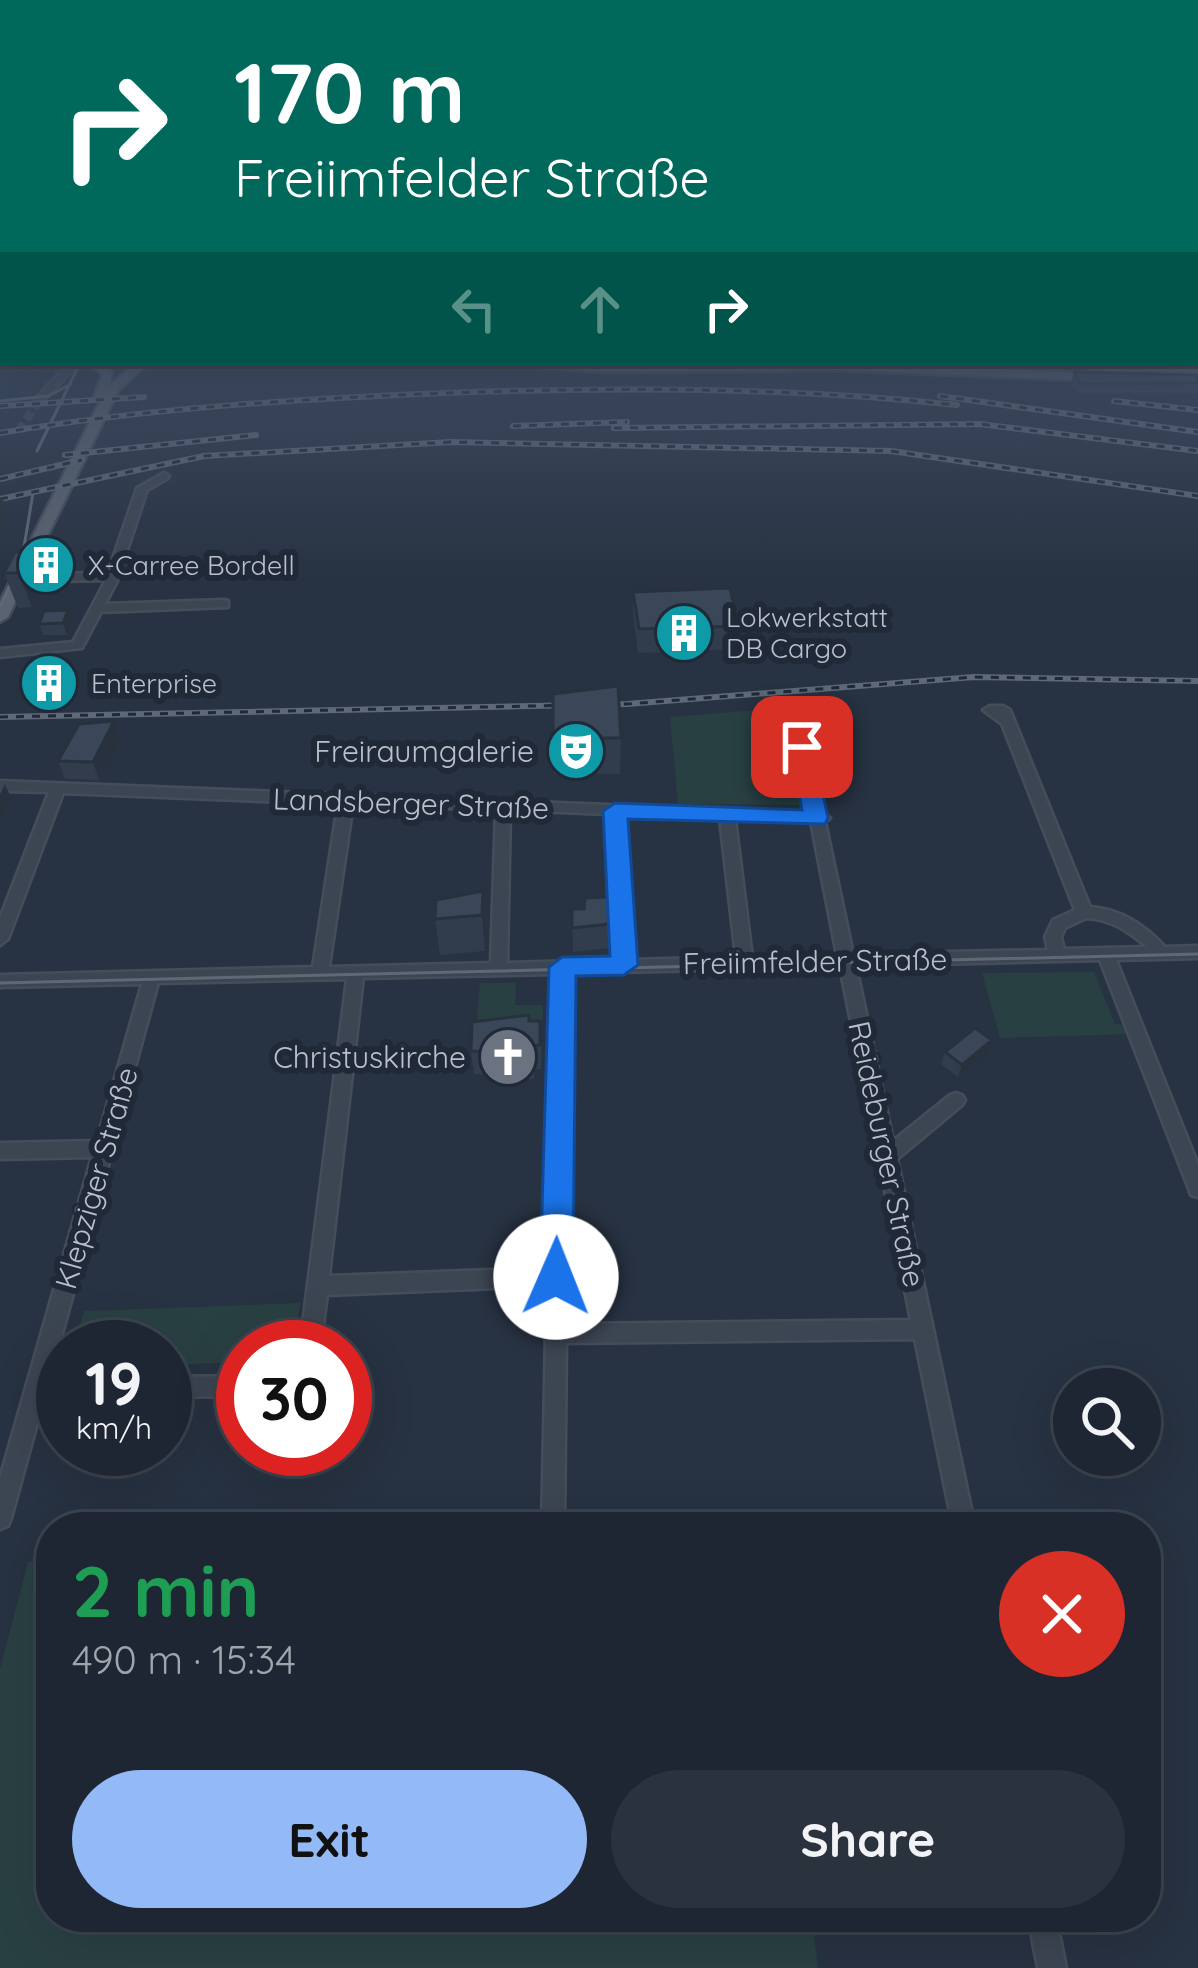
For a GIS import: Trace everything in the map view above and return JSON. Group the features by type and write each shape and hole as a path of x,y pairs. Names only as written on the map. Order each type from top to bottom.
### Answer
{"main road":[{"path":"0,587 97,401"},
{"path":"0,617 107,401"}],"street":[{"path":"0,653 78,645 98,608 142,488 164,476"},
{"path":"20,578 108,576"},
{"path":"98,608 224,604"},
{"name":"Reideburger Straße","path":"795,711 961,1512"},
{"path":"1008,722 1084,912"},
{"name":"Landsberger Straße","path":"0,786 819,818"},
{"path":"0,939 57,788"},
{"path":"320,973 346,800"},
{"path":"499,968 503,806"},
{"path":"615,811 624,965"},
{"path":"727,815 745,962"},
{"path":"1058,955 1053,937 1059,924 1084,912 1128,922 1161,952"},
{"name":"Freiimfelder Straße","path":"0,981 1198,952"},
{"path":"1106,954 1198,1190"},
{"path":"553,1512 562,967"},
{"path":"313,1320 356,972"},
{"name":"Klepziger Straße","path":"56,1320 152,977"},
{"path":"890,1154 956,1100"},
{"path":"0,1151 104,1149"},
{"path":"316,1286 556,1277"},
{"path":"556,1334 924,1329"},
{"name":"Klepziger Straße","path":"0,1518 36,1392"},
{"path":"1045,1932 1052,1968"}],"green space":[{"path":"783,708 801,805 678,804 670,717"},
{"path":"1094,972 1115,1024 1128,1025 1132,1034 1000,1038 982,973"},
{"path":"480,983 516,983 515,1005 543,1005 543,1020 477,1020"},
{"path":"300,1303 298,1320 216,1320 216,1363 192,1364 192,1320 82,1320 84,1311"},
{"path":"28,1562 36,1562 36,1932 814,1932 818,1968 0,1968 0,1669"}],"building":[{"path":"39,544 56,550 53,558 32,558"},
{"path":"15,552 29,552 19,573 4,573"},
{"path":"730,588 739,626 639,629 633,592"},
{"path":"68,610 63,623 39,624 44,611"},
{"path":"38,663 59,663 51,680 30,680"},
{"path":"618,686 621,738 553,738 553,694"},
{"path":"114,721 93,762 58,761 79,724"},
{"path":"483,891 482,915 435,919 436,900"},
{"path":"609,897 610,924 572,928 572,909 584,909 585,898"},
{"path":"529,1015 529,1021 540,1021 540,1045 533,1046 533,1055 471,1051 472,1022"},
{"path":"975,1028 992,1040 962,1065 945,1052"}],"tunnel":[{"path":"19,431 38,401"}],"tram line":[{"path":"37,451 62,401"},
{"path":"0,607 22,559 33,493"},
{"path":"0,983 1198,954"}],"railway":[{"path":"0,406 83,401"},
{"path":"0,433 111,417 294,401"},
{"path":"913,401 957,405"},
{"path":"975,401 1198,432"},
{"path":"1114,401 1198,410"},
{"path":"513,426 627,422"},
{"path":"614,428 980,424 1198,451"},
{"path":"65,455 256,435"},
{"path":"0,499 204,456 451,442 891,451 1198,496"},
{"path":"0,479 82,460"},
{"path":"0,717 627,704 974,677 1198,681"}],"place":[{"name":"X-Carree Bordell","path":"46,565"},
{"name":"Lokwerkstatt DB Cargo","path":"684,633"},
{"name":"Enterprise","path":"49,683"},
{"name":"Freiraumgalerie","path":"576,751"},
{"name":"Christuskirche","path":"508,1057"}],"route":[{"path":"556,1277 562,967 624,965 615,811 816,818 802,747"}]}
